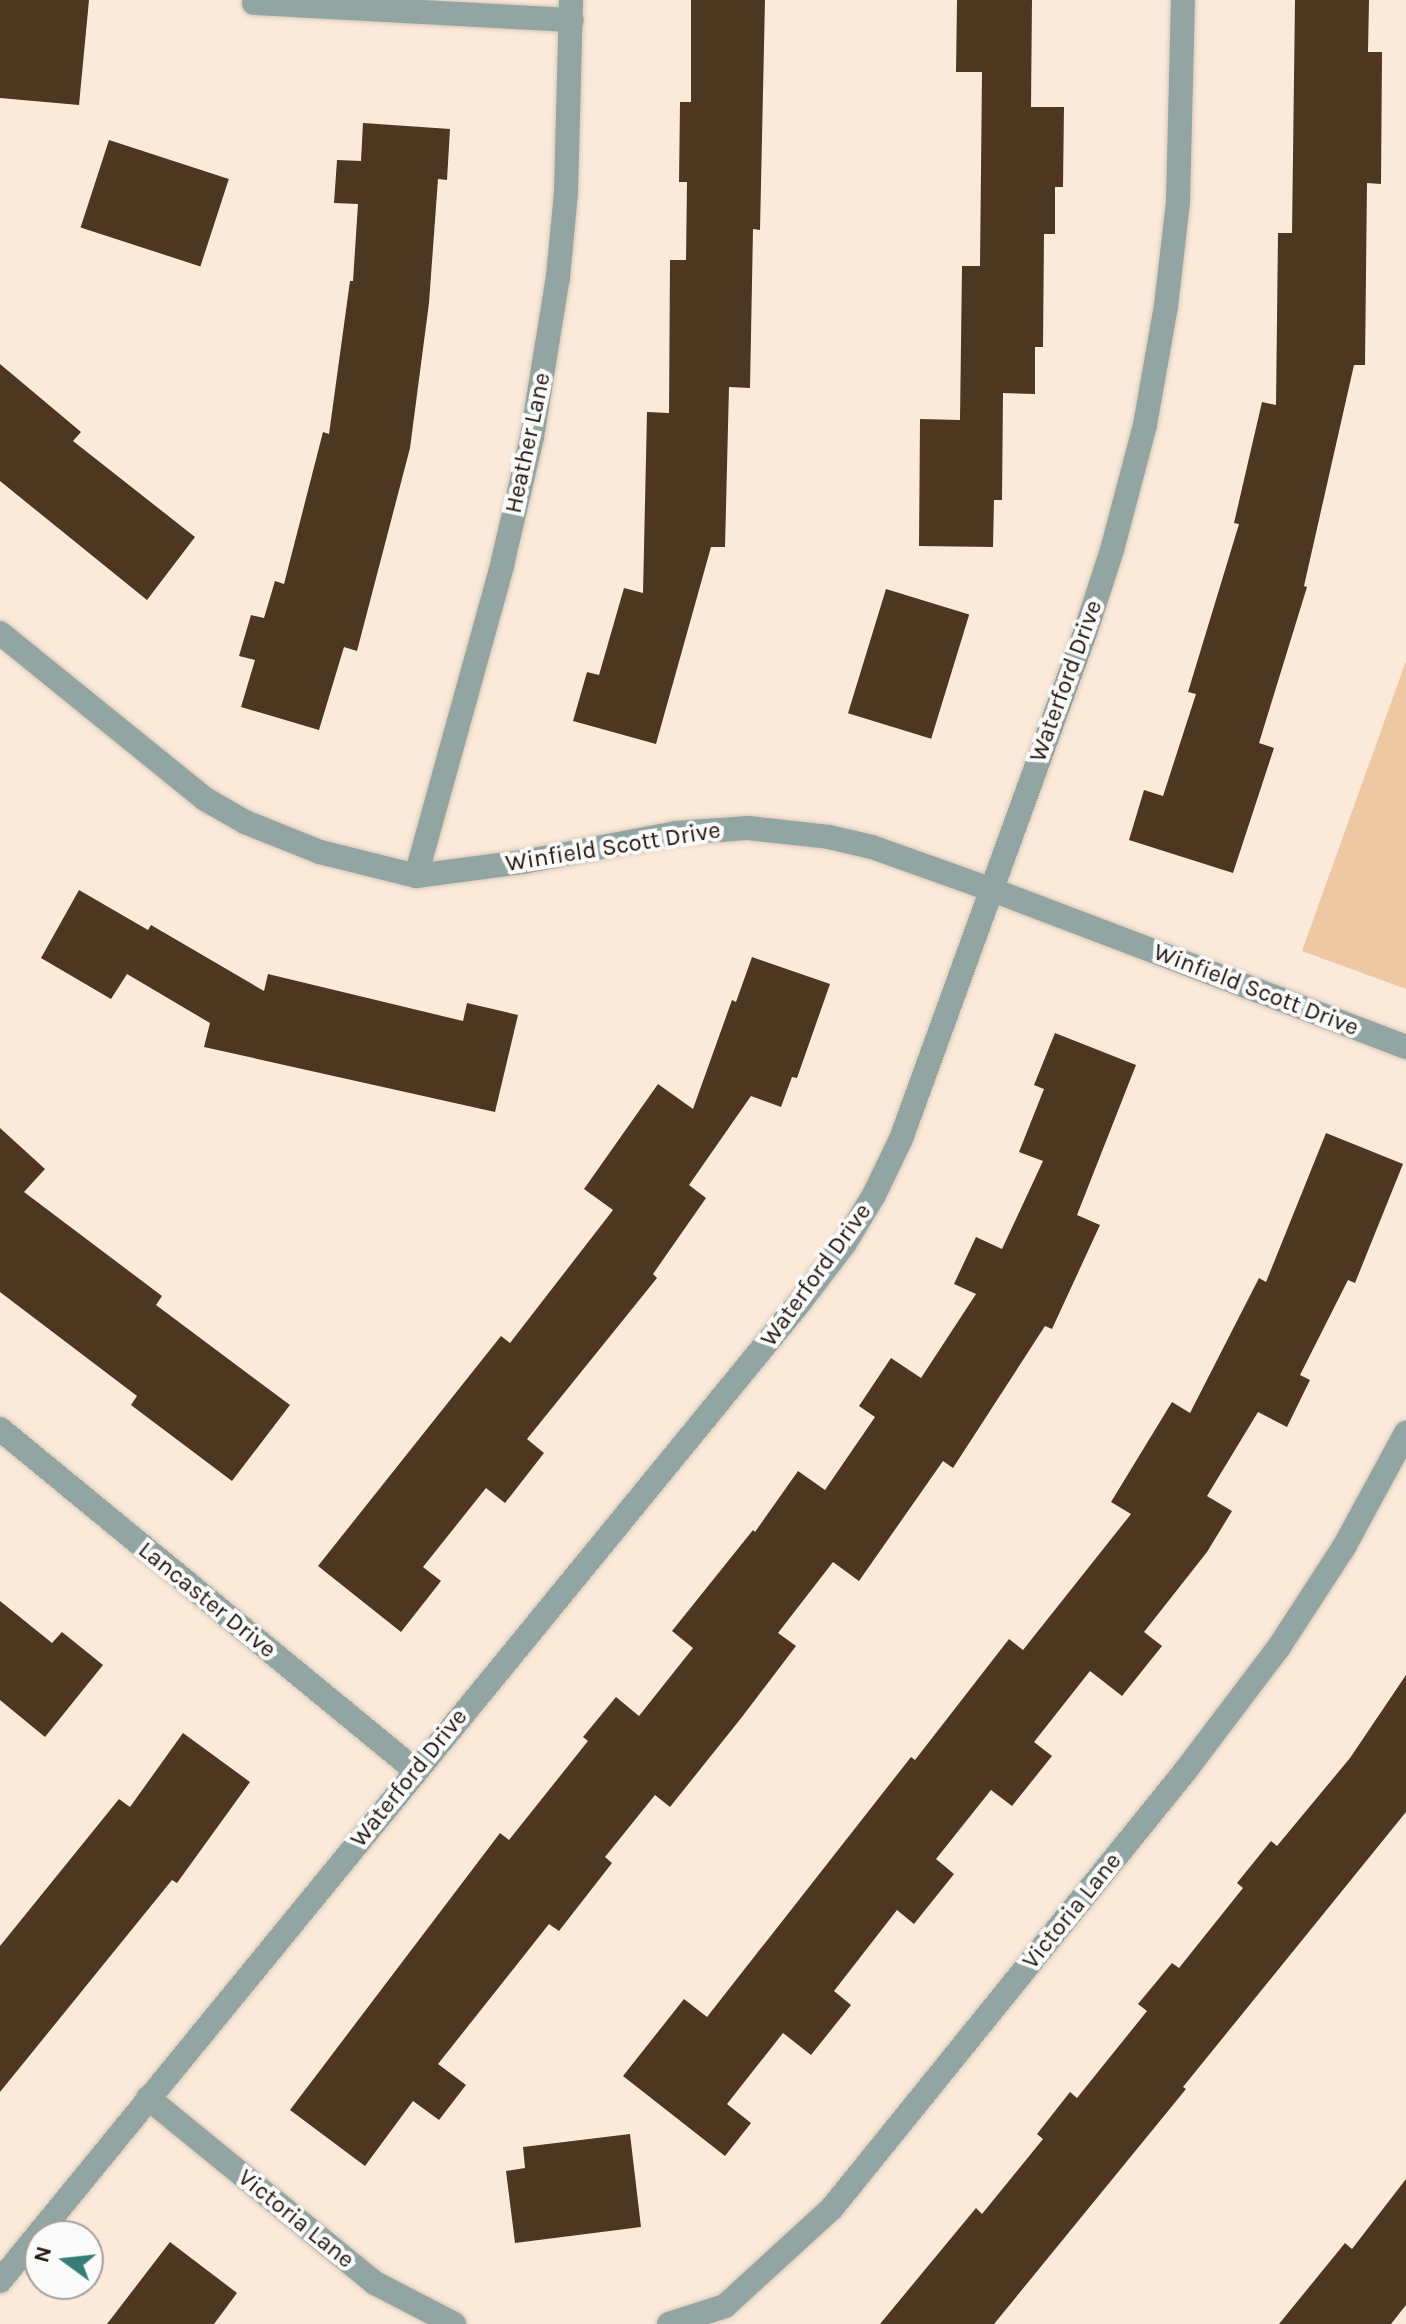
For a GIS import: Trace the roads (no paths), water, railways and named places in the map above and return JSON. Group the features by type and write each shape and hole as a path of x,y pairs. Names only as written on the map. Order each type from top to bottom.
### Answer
{"street":[{"name":"Waterford Drive","path":"0,2281 845,1243 874,1195 901,1139 1085,633 1112,550 1145,425 1166,306 1178,202 1183,0"},
{"path":"254,3 572,10"},
{"name":"Heather Lane","path":"416,876 502,565 532,437 558,277 566,192 572,10"},
{"name":"Winfield Scott Drive","path":"0,633 205,799 282,838 416,876 523,862 676,833 748,828 829,837 872,847 990,889 1406,1047"},
{"name":"Lancaster Drive","path":"0,1429 415,1770"},
{"name":"Victoria Lane","path":"669,2324 725,2306 832,2208 1186,1770 1279,1647 1344,1547 1406,1433"},
{"name":"Victoria Lane","path":"148,2098 375,2283 454,2324"}]}
